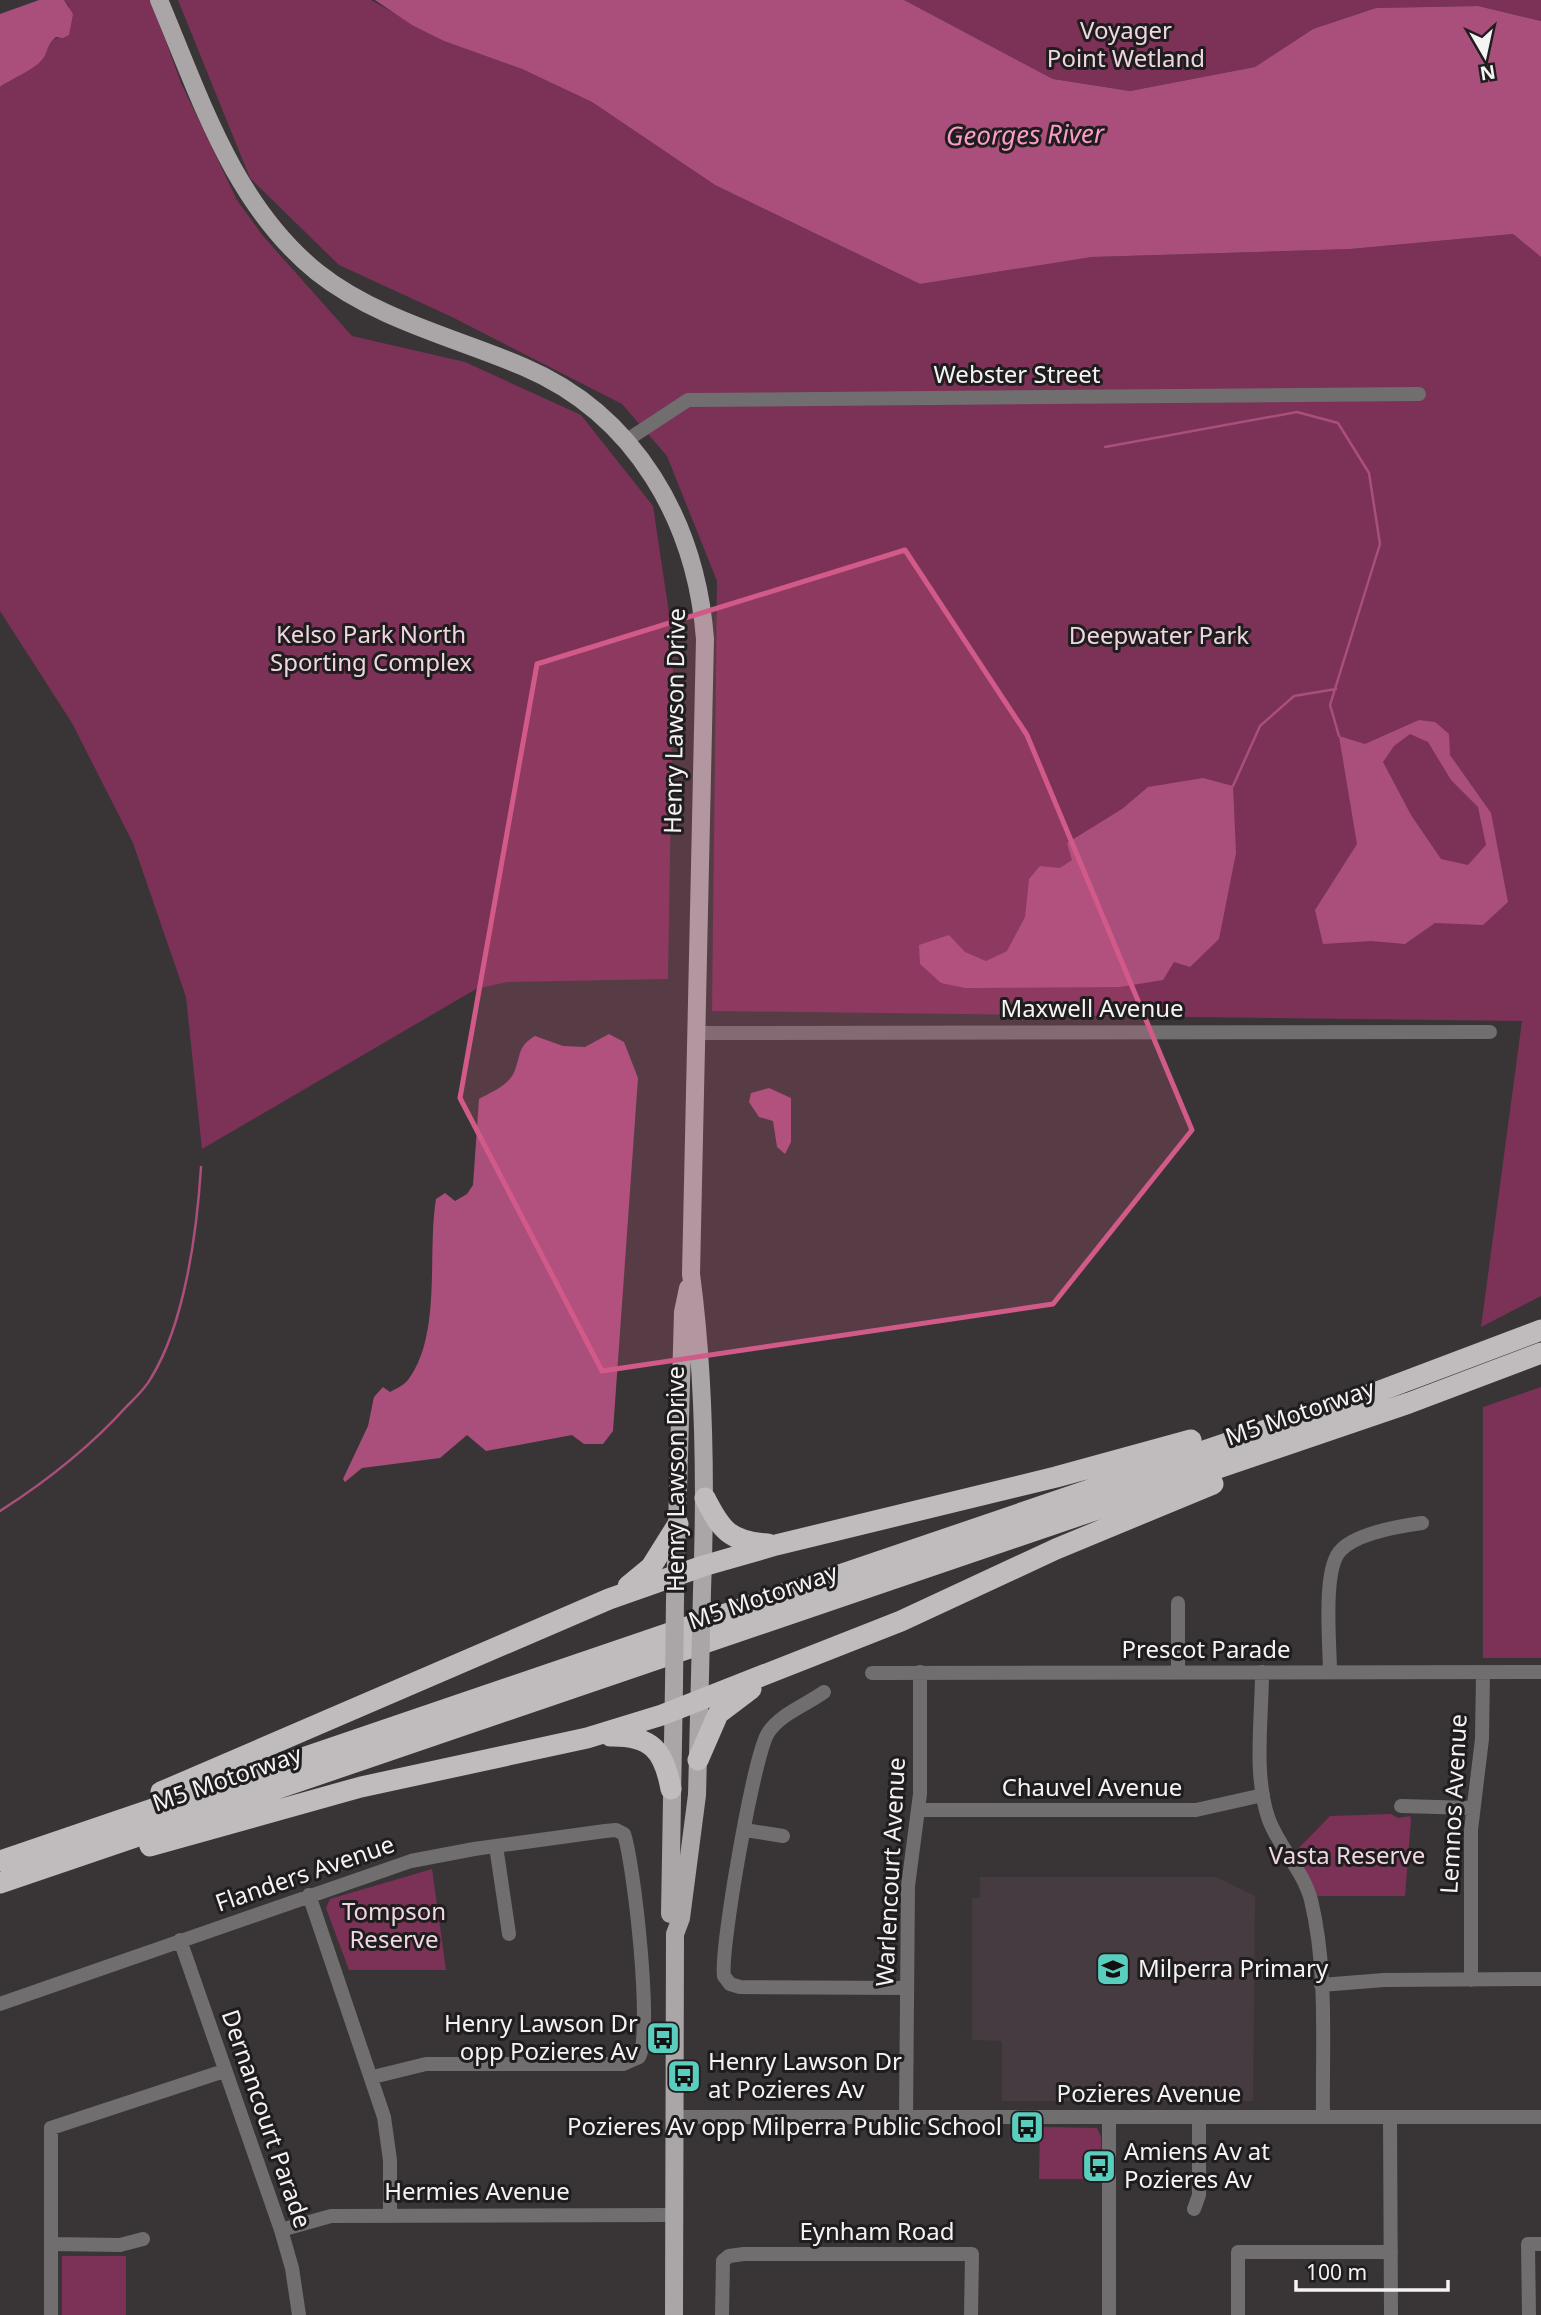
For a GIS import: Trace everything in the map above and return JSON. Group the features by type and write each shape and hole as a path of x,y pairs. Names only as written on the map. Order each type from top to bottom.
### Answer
{"highway":[{"name":"M5 Motorway","path":"0,1859 1445,1367 1541,1331"},
{"name":"M5 Motorway","path":"0,1883 1409,1403 1541,1353"},
{"path":"0,1859 232,1763 609,1599 703,1566 776,1545 1135,1457 1445,1367"},
{"path":"0,1889 405,1776 587,1738 674,1709 776,1672 901,1621 1056,1549 1409,1403"},
{"path":"705,1498 715,1519 729,1535 749,1543 776,1545"},
{"path":"609,1599 652,1567 678,1524"},
{"path":"698,1760 718,1714 776,1672"},
{"path":"587,1738 636,1738 652,1744 667,1768 671,1789"}],"main road":[{"name":"Henry Lawson Drive","path":"159,0 227,158 264,219 318,273 372,304 527,368 554,383 627,440 652,472 672,507 690,551 702,603 704,682 691,1274 699,1331 705,1498 698,1760 692,1841 681,1918 675,1934"},
{"name":"Henry Lawson Drive","path":"674,2315 675,1934 670,1918 671,1789 683,1312 691,1274"}],"street":[{"name":"Webster Street","path":"627,440 688,400 1419,394"},
{"name":"Maxwell Avenue","path":"695,1033 1490,1032"},
{"path":"1330,1672 1330,1574 1336,1556 1341,1549 1359,1539 1395,1526 1422,1522"},
{"path":"1178,1604 1178,1672"},
{"name":"Prescot Parade","path":"872,1672 1541,1672"},
{"name":"Warlencourt Avenue","path":"906,2116 908,1886 918,1810 920,1672"},
{"path":"1262,1672 1263,1794 1275,1833 1307,1888 1321,1985 1322,2117"},
{"name":"Lemnos Avenue","path":"1471,1980 1473,1808 1482,1739 1483,1673"},
{"path":"824,1692 781,1719 769,1732 758,1758 724,1967 730,1984 746,1987 907,1988"},
{"name":"Chauvel Avenue","path":"918,1810 1196,1810 1263,1794"},
{"path":"1401,1806 1473,1808"},
{"name":"Flanders Avenue","path":"0,2004 411,1861 496,1846 616,1830 625,1834 644,2009 644,2045 639,2057 623,2064 417,2065 373,2077"},
{"path":"745,1830 783,1836"},
{"path":"496,1846 509,1934"},
{"path":"309,1895 373,2077 384,2117 390,2160 390,2214"},
{"name":"Dernancourt Parade","path":"180,1941 281,2230 292,2268 299,2315"},
{"path":"1321,1985 1384,1980 1541,1979"},
{"path":"51,2315 51,2128 224,2071"},
{"name":"Pozieres Avenue","path":"673,2117 1541,2117"},
{"path":"1110,2117 1110,2315"},
{"path":"1194,2209 1199,2195 1199,2117"},
{"path":"1390,2117 1391,2315"},
{"name":"Hermies Avenue","path":"281,2230 331,2216 674,2215"},
{"path":"51,2244 120,2245 143,2239"},
{"path":"1529,2315 1528,2244 1541,2244"},
{"path":"1238,2315 1238,2252 1391,2252"},
{"name":"Eynham Road","path":"722,2315 723,2261 726,2257 744,2254 972,2254 971,2315"}],"highlighted area":[{"path":"905,550 1027,735 1192,1130 1053,1304 602,1371 460,1098 537,664"}],"shaded area":[{"name":"Milperra Primary","path":"980,1877 1216,1877 1255,1896 1253,2101 1002,2101 1002,2041 972,2040 972,1898 980,1898"}],"green space":[{"name":"Kelso Park North Sporting Complex","path":"64,0 151,0 181,83 237,200 263,236 352,336 465,362 581,415 653,506 669,613 673,671 668,979 507,982 476,989 202,1149 186,997 133,843 72,723 0,611 0,87 43,58 51,42 69,35 69,6"},
{"name":"Deepwater Park","path":"178,0 371,0 444,41 522,69 592,102 715,185 920,284 1092,257 1350,249 1513,234 1541,257 1541,1296 1481,1327 1522,1021 712,1011 717,581 667,456 622,404 452,317 339,265 250,178"},
{"name":"Voyager Point Wetland","path":"904,0 1541,0 1541,21 1478,6 1376,8 1313,29 1255,67 1130,91 1053,79"},
{"path":"1541,1387 1541,1658 1483,1658 1483,1407"},
{"name":"Vasta Reserve","path":"1391,1814 1398,1818 1410,1816 1411,1819 1405,1896 1317,1896 1295,1852 1330,1816"},
{"name":"Tompson Reserve","path":"432,1869 446,1970 349,1970 326,1908 330,1899"},
{"path":"1040,2127 1097,2128 1101,2137 1101,2179 1039,2179"},
{"path":"62,2256 126,2256 126,2315 62,2315"}],"water":[{"path":"39,0 64,0 73,14 69,35 56,37 41,61 0,87 0,14"},
{"name":"Georges River","path":"375,0 904,0 1053,79 1130,91 1255,67 1313,29 1376,8 1478,6 1541,21 1541,257 1513,234 1350,249 1092,257 920,284 715,185 592,102 522,69 444,41 412,25"},
{"path":"1419,720 1435,722 1449,734 1450,755 1491,813 1508,902 1483,925 1435,923 1405,944 1371,941 1323,944 1315,910 1357,844 1339,736 1365,744","holes":["1410,734 1428,742 1451,780 1478,807 1486,845 1468,865 1441,859 1411,815 1383,762 1394,746"]},
{"path":"1203,778 1233,786 1236,853 1219,939 1190,967 1174,962 1163,980 1120,987 965,988 941,983 920,964 919,945 949,935 965,952 986,961 1007,951 1025,917 1029,879 1040,866 1060,868 1072,860 1067,843 1122,809 1148,787"},
{"path":"609,1034 624,1042 638,1078 613,1431 603,1444 584,1444 572,1435 486,1451 467,1435 440,1458 362,1468 345,1482 343,1479 368,1426 374,1397 383,1387 390,1392 404,1384 419,1362 429,1317 436,1199 445,1193 455,1201 467,1194 473,1185 479,1099 509,1080 523,1047 535,1036 563,1046 585,1047"},
{"path":"769,1088 791,1098 791,1142 785,1154 777,1147 773,1121 759,1117 749,1102 751,1093"}],"waterway":[{"path":"1105,447 1297,412 1338,423 1369,473 1380,544 1330,705 1339,736"},
{"path":"1233,786 1260,726 1294,696 1336,689"},
{"path":"0,1511 83,1450 137,1397 151,1378 163,1356 181,1304 192,1247 201,1167"}],"place":[{"name":"Milperra Primary","path":"1113,1969"},
{"name":"Henry Lawson Dr opp Pozieres Av","path":"663,2038"},
{"name":"Henry Lawson Dr at Pozieres Av","path":"684,2076"},
{"name":"Pozieres Av opp Milperra Public School","path":"1027,2127"},
{"name":"Amiens Av at Pozieres Av","path":"1099,2166"}]}
